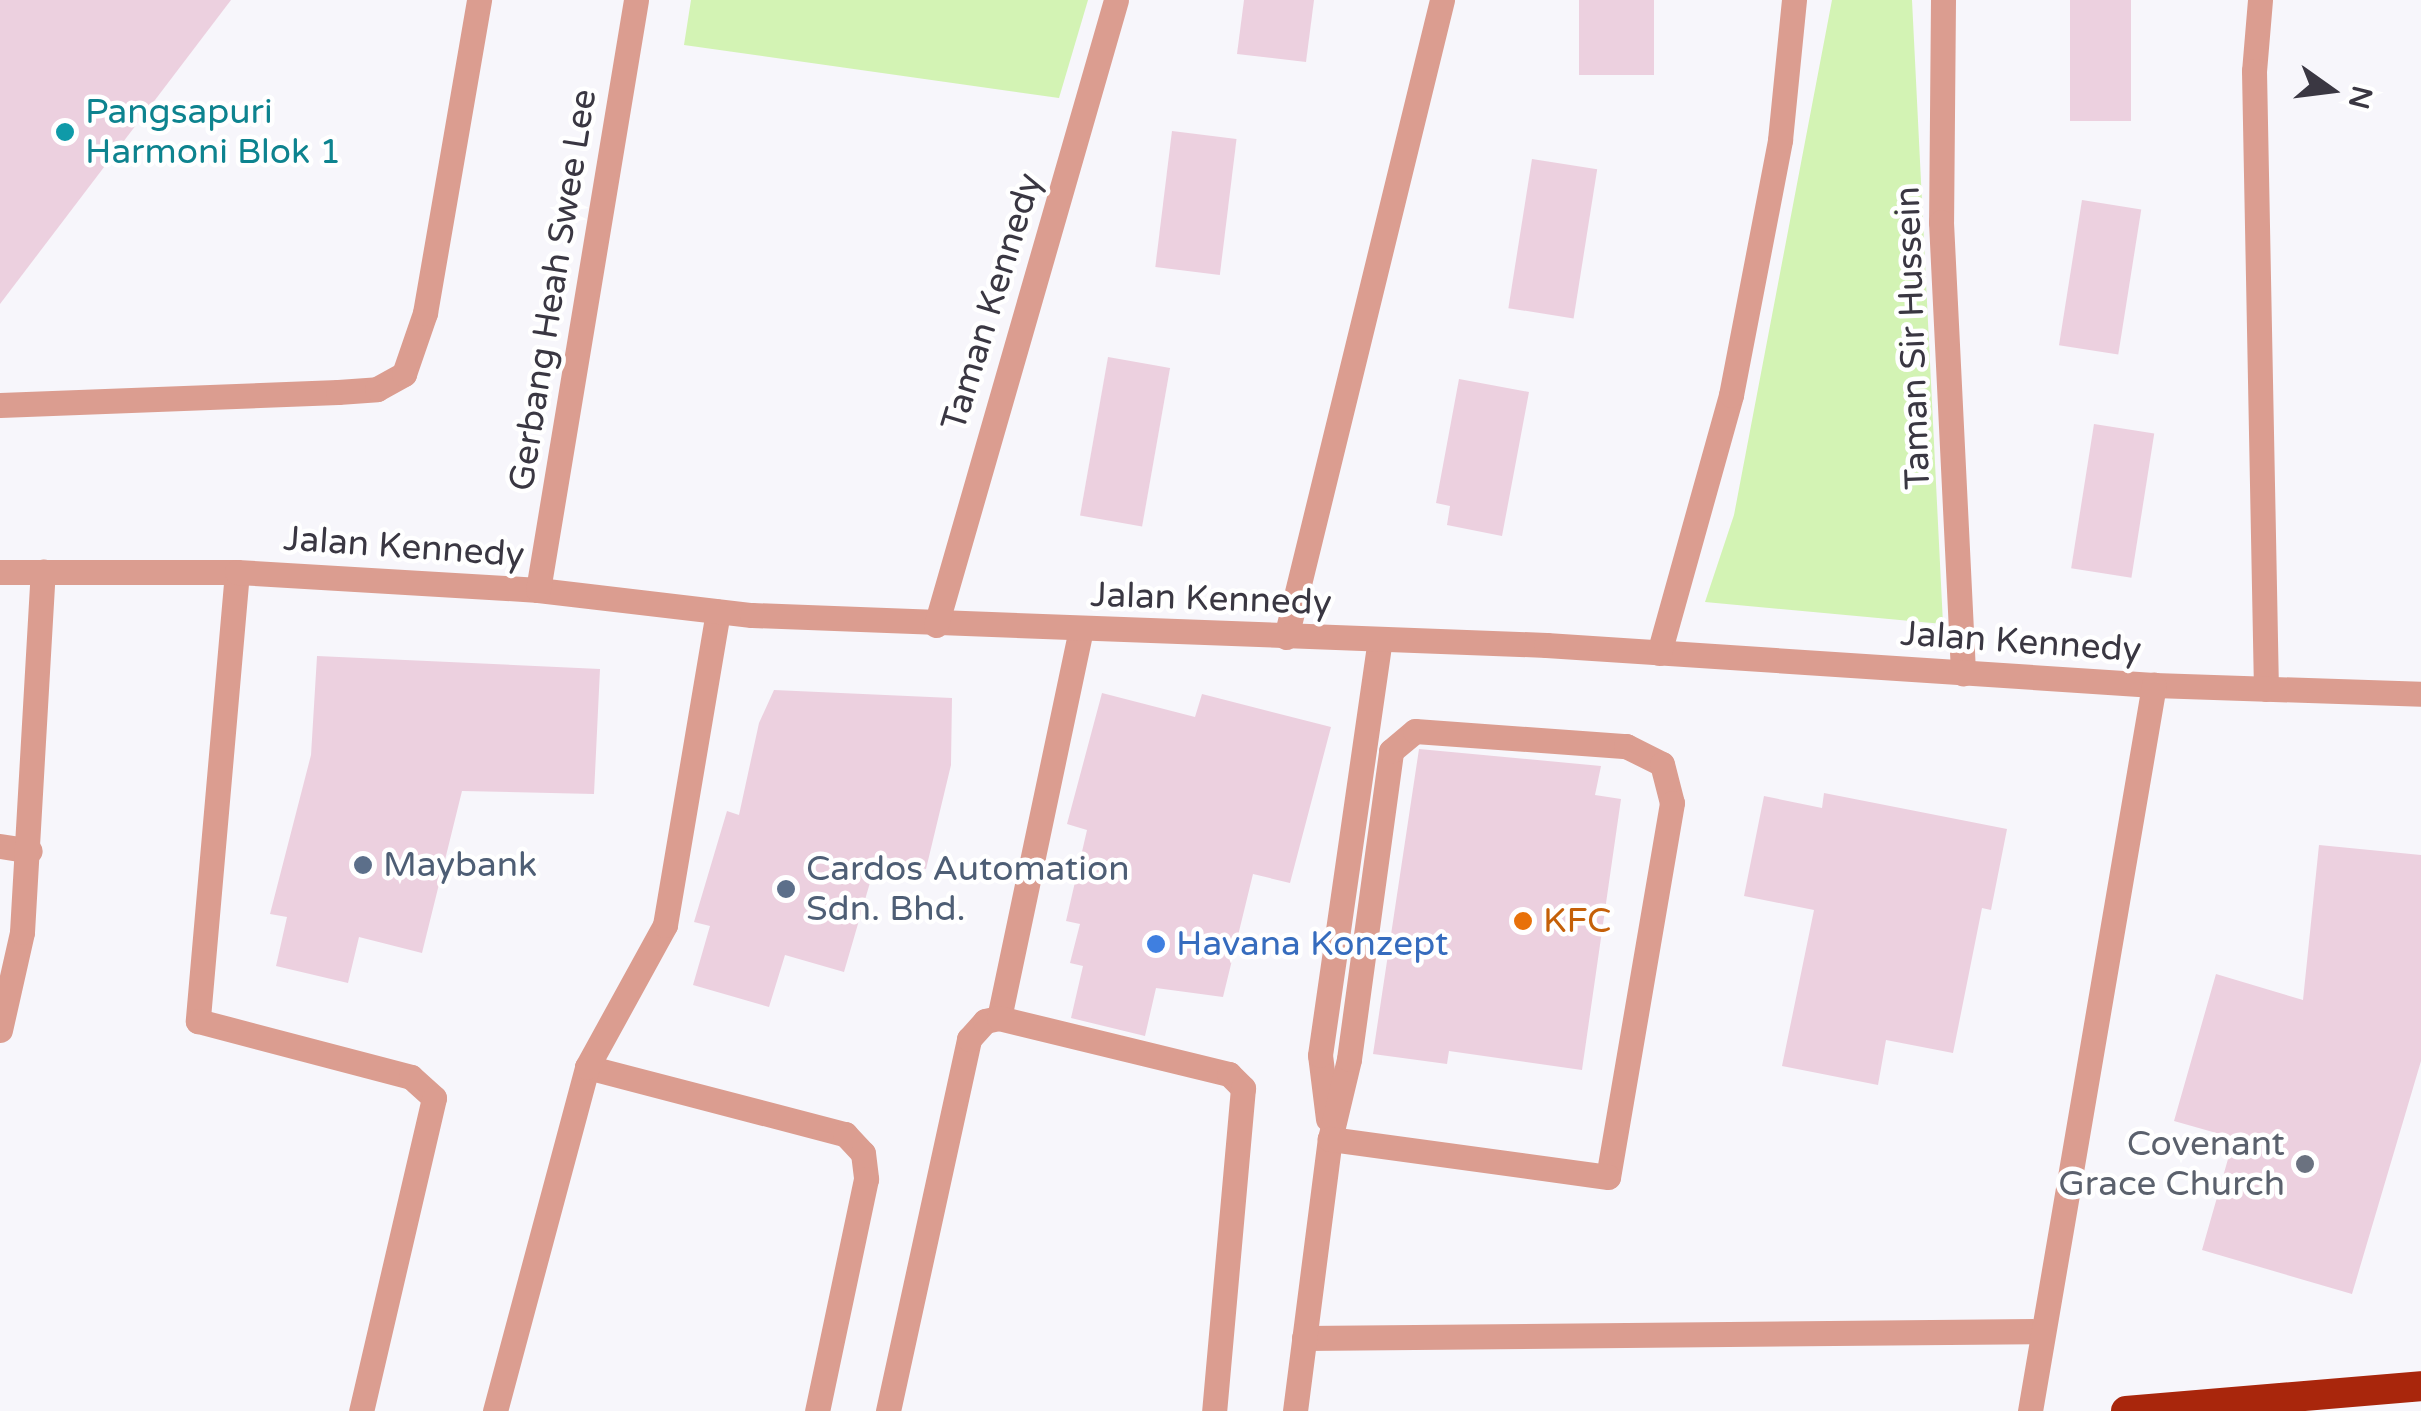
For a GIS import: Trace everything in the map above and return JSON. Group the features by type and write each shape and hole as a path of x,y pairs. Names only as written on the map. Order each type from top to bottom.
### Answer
{"highway":[{"path":"2126,1411 2421,1386"}],"street":[{"path":"0,405 338,392 376,389 404,374 426,313 479,0"},
{"name":"Gerbang Heah Swee Lee","path":"538,590 636,0"},
{"name":"Taman Kennedy","path":"936,625 1116,0"},
{"path":"1286,636 1442,0"},
{"path":"1659,653 1731,395 1780,140 1794,0"},
{"name":"Taman Sir Hussein","path":"1943,0 1942,222 1963,674"},
{"path":"2260,0 2254,71 2266,689"},
{"name":"Jalan Kennedy","path":"0,572 237,572 538,590 718,611 936,625 1380,640 1659,653 2154,685 2421,694"},
{"path":"0,1030 22,932 30,851 44,572"},
{"path":"237,572 198,1022 412,1077 434,1098 362,1411"},
{"path":"495,1411 587,1066 665,925 718,611"},
{"path":"999,1018 1081,629"},
{"path":"1330,1139 1320,1055 1380,640"},
{"path":"2030,1411 2154,685"},
{"path":"1296,1411 1330,1139 1349,1059 1391,751 1415,731 1626,746 1662,764 1672,803 1608,1176 1330,1139"},
{"path":"0,846 30,851"},
{"path":"888,1411 969,1039 985,1021 999,1018 1229,1074 1243,1088 1214,1411"},
{"path":"587,1066 845,1134 862,1152 866,1179 818,1411"},
{"path":"1304,1338 2042,1330"}],"green space":[{"path":"691,0 1088,0 1059,98 684,45"},
{"path":"1832,0 1912,0 1943,624 1705,602 1734,515"}],"building":[{"name":"Pangsapuri Harmoni Blok 1","path":"0,0 231,0 0,304"},
{"path":"1244,0 1314,0 1306,62 1237,54"},
{"path":"1579,0 1654,0 1654,75 1579,75"},
{"path":"2070,0 2131,0 2131,121 2070,121"},
{"path":"1172,131 1237,139 1220,275 1155,267"},
{"path":"1532,159 1597,169 1574,318 1508,308"},
{"path":"2082,200 2141,209 2118,355 2059,345"},
{"path":"1108,357 1170,368 1142,526 1080,516"},
{"path":"1459,379 1529,392 1502,536 1447,525 1450,506 1436,503"},
{"path":"2094,424 2154,434 2131,578 2071,568"},
{"name":"Maybank","path":"317,656 600,669 594,794 462,791 422,953 359,937 348,983 276,966 287,917 270,914 311,755"},
{"path":"774,690 952,698 951,765 926,869 878,855 844,972 785,955 769,1007 693,985 710,926 694,922 727,811 739,815 759,723"},
{"path":"1102,693 1195,717 1202,694 1331,727 1290,883 1253,874 1223,997 1156,988 1145,1036 1071,1018 1083,966 1070,963 1080,924 1066,921 1087,830 1067,824"},
{"name":"KFC","path":"1419,749 1601,766 1595,795 1621,799 1582,1070 1449,1051 1447,1064 1373,1054"},
{"path":"1824,793 2007,829 1991,910 1982,908 1953,1053 1886,1040 1878,1085 1782,1066 1814,910 1744,896 1764,796 1822,808"},
{"path":"2319,845 2421,855 2421,1061 2352,1294 2202,1250 2234,1138 2174,1121 2216,974 2303,1000"}],"place":[{"name":"Pangsapuri Harmoni Blok 1","path":"65,132"},
{"name":"Maybank","path":"363,865"},
{"name":"Cardos Automation Sdn. Bhd.","path":"786,889"},
{"name":"KFC","path":"1523,921"},
{"name":"Havana Konzept","path":"1156,944"},
{"name":"Covenant Grace Church","path":"2305,1164"}]}
